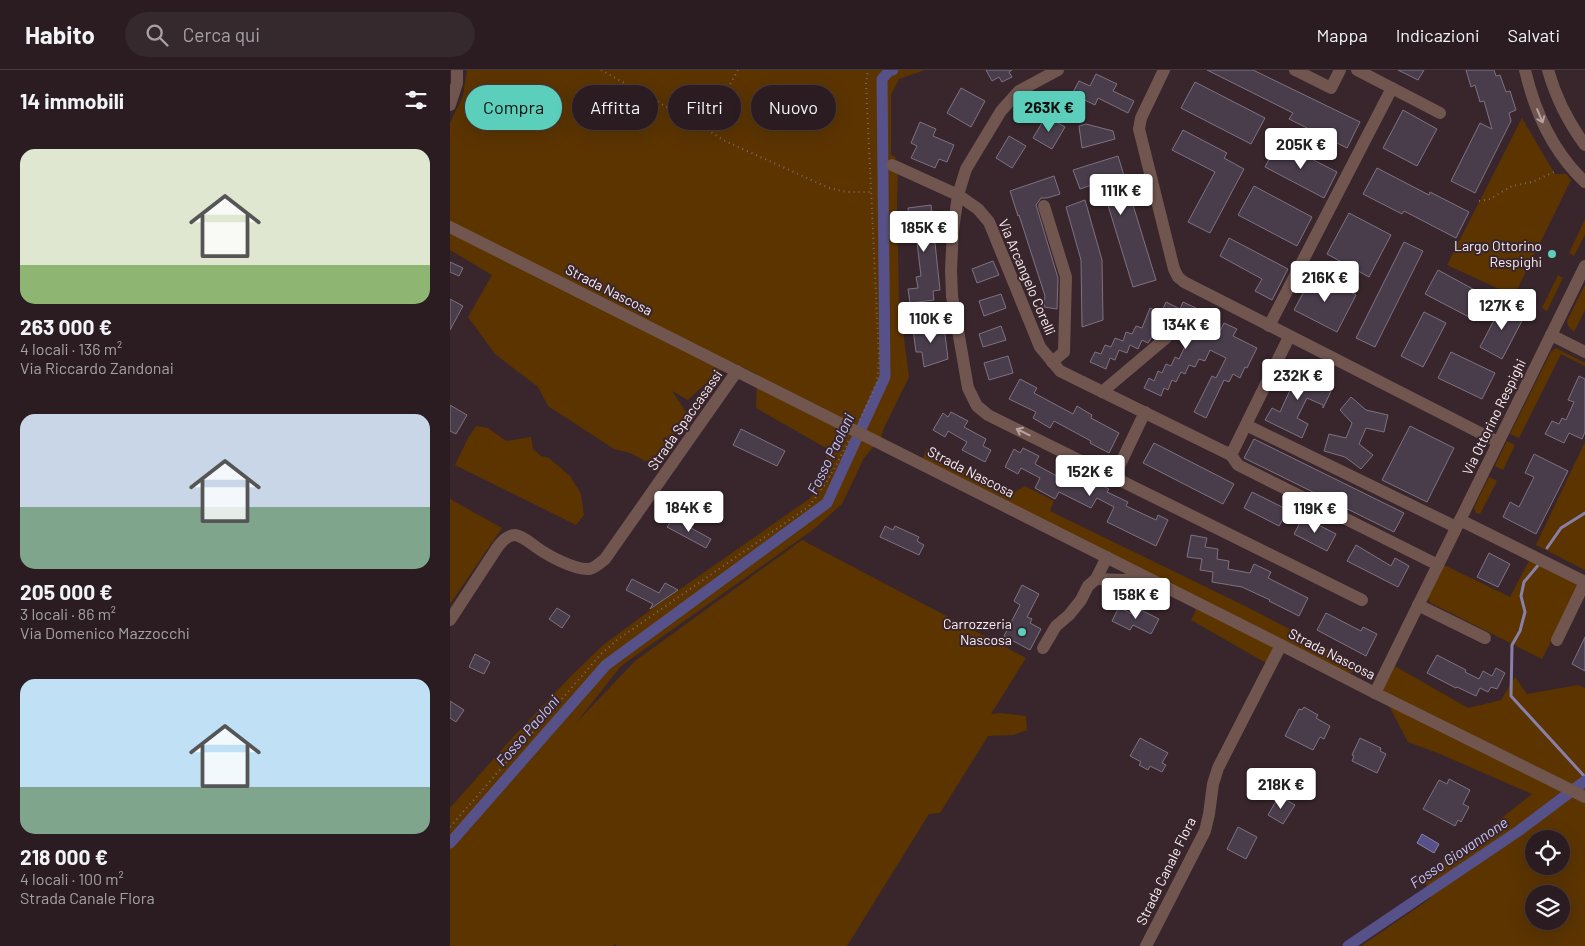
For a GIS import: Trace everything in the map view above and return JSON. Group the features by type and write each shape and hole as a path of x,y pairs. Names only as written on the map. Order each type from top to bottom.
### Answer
{"street":[{"path":"450,105 457,84 458,70"},
{"path":"1058,70 1019,91 1001,111 966,169 958,195 953,230 952,296 968,388 977,406 988,414 1362,600"},
{"path":"1164,70 1141,118 1139,129 1174,269 1178,277 1184,282 1289,337 1498,442"},
{"path":"1302,72 1331,88 1340,70"},
{"path":"1357,70 1440,114"},
{"path":"1525,70 1536,108 1549,136 1563,158 1585,182"},
{"path":"1548,70 1560,105 1585,145"},
{"path":"1269,326 1392,88"},
{"name":"Via Arcangelo Corelli","path":"892,165 958,195 978,209 989,222 1040,347 1060,371 1231,455"},
{"name":"Via Arcangelo Corelli","path":"1044,206 1066,277 1064,352 1052,362"},
{"name":"Strada Nascosa","path":"450,227 1585,797"},
{"name":"Via Ottorino Respighi","path":"1375,693 1585,266"},
{"path":"1551,335 1585,352"},
{"path":"1289,337 1231,455 1238,465 1438,565"},
{"path":"1102,392 1166,338"},
{"name":"Strada Spaccasassi","path":"450,620 497,548 509,537 515,535 522,537 543,551 579,568 592,568 605,559 738,371"},
{"path":"1114,477 1145,412"},
{"path":"1246,426 1585,582 1557,640"},
{"path":"1044,648 1056,626 1068,615 1088,586 1096,579 1107,557"},
{"path":"1096,579 1134,579 1138,572"},
{"path":"1418,605 1485,638"},
{"name":"Strada Canale Flora","path":"1146,946 1205,831 1210,814 1213,784 1223,756 1282,644"}],"path":[{"path":"601,70 668,107"},
{"path":"730,85 738,70"},
{"path":"450,827 600,654 617,640 808,507 830,476 855,430 877,382 879,358 866,84 868,70"},
{"path":"709,130 725,141 829,188 847,192 872,192"},
{"path":"1479,201 1490,199 1512,186 1532,182 1556,171"}],"shaded area":[{"path":"467,70 925,70 899,79 891,95 891,155 896,157 891,170 898,174 899,300 909,377 881,438 864,458 842,504 814,529 621,666 576,723 635,661 802,540 1026,658 991,714 1000,713 1026,716 1027,730 1013,735 988,736 940,813 929,814 847,946 618,946 614,944 613,946 450,946 450,808 513,737 603,645 809,499 827,477 826,448 756,408 757,374 730,361 688,400 672,391 688,415 655,459 645,461 630,453 614,449 548,406 538,387 495,354 468,317 492,275 450,250 450,123 463,96"},
{"path":"1522,118 1555,174 1566,174 1571,180 1514,296 1447,265"},
{"path":"1585,219 1585,235 1574,256 1569,253"},
{"path":"1558,275 1563,278 1547,311 1542,308"},
{"path":"1585,285 1585,310 1574,332 1568,326 1567,321"},
{"path":"1556,348 1585,363 1585,366 1561,354 1519,438 1510,434 1551,352"},
{"path":"476,426 488,428 506,441 531,437 533,449 541,456 549,458 570,476 581,494 584,515 576,525 455,465"},
{"path":"1507,441 1515,445 1503,470 1495,466"},
{"path":"1585,442 1585,570 1536,545"},
{"path":"927,449 1013,493 1025,486 1054,501 1050,511 1247,607 1361,666 1350,674 1290,644 1266,663 1191,620 1200,601 921,461"},
{"path":"1489,477 1497,481 1480,514 1476,513 1474,508"},
{"path":"450,499 502,528 450,604"},
{"path":"1530,559 1580,585 1542,659 1429,602 1428,597 1444,565 1510,597"},
{"path":"1393,665 1468,708 1501,700 1515,677 1527,694 1578,685 1585,688 1585,946 1361,946 1431,898 1422,875 1485,831 1532,794 1408,742 1381,691"},
{"path":"1422,834 1439,844 1434,853 1417,843"}],"building":[{"path":"986,70 1012,70 1009,72 1012,77 1002,82 999,77 992,81"},
{"path":"1207,70 1253,70 1360,122 1347,148 1289,119 1293,113"},
{"path":"1398,70 1424,70 1418,80"},
{"path":"1466,70 1494,70 1496,76 1500,75 1506,92 1510,91 1516,110 1509,113 1511,121 1475,193 1451,181 1480,123 1492,129 1484,101 1480,102 1475,85 1471,87"},
{"path":"1096,74 1117,84 1113,91 1134,101 1128,113 1098,98 1095,105 1072,94 1079,81 1090,86"},
{"path":"1195,82 1265,118 1251,144 1181,108"},
{"path":"961,88 985,101 971,127 947,113"},
{"path":"1403,110 1437,129 1417,166 1383,148"},
{"path":"1046,116 1065,127 1052,149 1033,138"},
{"path":"920,122 936,129 933,136 954,145 947,162 939,159 935,168 911,158 917,146 911,143"},
{"path":"1086,124 1113,131 1115,139 1082,148 1079,126"},
{"path":"1183,130 1227,153 1224,158 1244,169 1210,233 1188,222 1215,172 1172,150"},
{"path":"1009,136 1026,146 1012,168 996,158"},
{"path":"1278,142 1337,172 1324,198 1265,167"},
{"path":"1118,156 1156,280 1133,287 1107,202 1110,201 1103,181 1080,189 1073,170"},
{"path":"1377,168 1429,195 1430,192 1469,212 1456,238 1404,211 1402,214 1363,194"},
{"path":"1054,176 1060,194 1041,198 1036,205 1058,278 1057,309 1044,307 1045,296 1010,191"},
{"path":"1254,186 1312,217 1297,246 1238,215"},
{"path":"1085,200 1102,260 1103,320 1082,327 1081,260 1066,207"},
{"path":"931,205 940,290 933,291 934,300 910,303 908,289 918,288 916,277 921,276 916,234 907,235 905,219 909,218 908,208"},
{"path":"1349,213 1391,235 1369,277 1327,254"},
{"path":"1229,238 1288,269 1272,300 1255,291 1262,279 1220,256"},
{"path":"1404,242 1423,251 1375,347 1356,338"},
{"path":"993,261 999,275 977,283 972,269"},
{"path":"450,262 463,268 459,276 450,272"},
{"path":"1438,270 1482,294 1469,317 1425,294"},
{"path":"1314,273 1356,295 1337,332 1294,310"},
{"path":"1001,294 1006,308 984,316 979,301"},
{"path":"450,299 463,306 450,330"},
{"path":"1166,302 1180,309 1183,302 1196,308 1192,317 1220,331 1224,323 1237,329 1233,336 1257,348 1240,378 1233,374 1229,382 1224,380 1206,418 1194,412 1212,376 1216,378 1226,358 1210,350 1205,361 1199,359 1195,367 1189,365 1185,374 1181,372 1176,382 1172,380 1168,390 1164,388 1161,396 1144,388 1149,378 1154,381 1158,371 1162,373 1166,364 1171,366 1175,357 1179,359 1188,340 1162,328 1161,332 1156,336 1153,335 1148,343 1142,340 1138,349 1130,345 1127,353 1119,350 1115,360 1110,358 1106,369 1090,362 1095,352 1101,354 1105,345 1111,347 1115,338 1123,341 1126,332 1132,334 1136,326 1142,328 1150,308 1161,313"},
{"path":"1503,303 1525,315 1502,359 1480,347"},
{"path":"1424,312 1446,323 1423,367 1401,356"},
{"path":"944,326 948,359 924,367 922,352 916,352 913,329"},
{"path":"1001,326 1006,340 983,347 979,334"},
{"path":"1451,352 1495,373 1482,399 1438,378"},
{"path":"1008,356 1013,373 989,380 984,363"},
{"path":"1289,366 1333,387 1323,408 1323,405 1307,398 1297,418 1308,424 1302,438 1265,420 1272,408 1280,412 1291,388 1281,383"},
{"path":"1579,376 1585,379 1585,432 1582,439 1569,433 1564,443 1545,434 1552,421 1559,424 1562,418 1566,420 1574,402 1568,400"},
{"path":"1020,379 1037,388 1034,393 1073,414 1077,406 1092,415 1091,418 1119,433 1109,453 1054,421 1050,428 1033,418 1036,412 1009,399"},
{"path":"1351,397 1366,410 1388,415 1384,432 1366,428 1359,444 1373,455 1361,469 1345,457 1324,451 1329,434 1346,438 1352,423 1340,410"},
{"path":"450,405 467,415 456,434 450,431"},
{"path":"951,412 968,421 964,427 986,439 983,446 991,450 985,462 962,450 967,442 948,431 945,437 933,430 943,413 948,417"},
{"path":"1410,426 1454,448 1427,502 1382,480"},
{"path":"741,429 785,451 777,466 733,445"},
{"path":"1254,439 1404,513 1394,532 1244,458"},
{"path":"1154,443 1234,484 1223,504 1143,463"},
{"path":"1023,448 1039,456 1035,464 1073,485 1079,474 1109,489 1107,492 1128,502 1126,506 1156,520 1158,515 1168,520 1156,546 1107,522 1114,507 1097,498 1091,508 1059,492 1055,499 1035,488 1040,478 1021,468 1018,474 1005,467 1014,449 1020,453"},
{"path":"1534,454 1568,471 1536,534 1503,517 1510,502 1519,507 1534,477 1525,473"},
{"path":"1252,492 1288,510 1279,526 1244,508"},
{"path":"1303,517 1336,534 1327,551 1294,534"},
{"path":"673,518 711,539 706,548 667,527"},
{"path":"885,526 893,530 895,526 919,537 917,541 924,545 919,555 880,537"},
{"path":"1191,535 1207,538 1205,547 1218,549 1217,559 1229,561 1228,569 1250,573 1254,564 1271,572 1268,578 1308,598 1299,616 1242,587 1212,582 1213,572 1200,570 1202,559 1187,557"},
{"path":"1356,545 1391,566 1395,558 1409,566 1398,587 1347,561"},
{"path":"1489,553 1510,564 1498,587 1477,577"},
{"path":"632,579 659,593 665,583 678,590 650,609 653,604 626,590"},
{"name":"Carrozzeria Nascosa","path":"1022,585 1039,594 1027,617 1032,619 1030,623 1041,629 1030,650 1004,636 1020,605 1014,601"},
{"path":"1119,607 1132,614 1135,607 1159,619 1151,634 1133,625 1130,630 1112,621"},
{"path":"557,608 570,616 562,628 549,619"},
{"path":"1326,613 1361,631 1363,627 1377,634 1366,656 1317,630"},
{"path":"1585,637 1585,671 1572,664"},
{"path":"475,654 490,662 484,674 469,667"},
{"path":"1437,655 1479,679 1483,671 1492,676 1496,668 1505,673 1497,689 1491,687 1488,692 1480,688 1476,696 1427,673"},
{"path":"450,701 464,710 456,722 450,718"},
{"path":"1304,707 1318,715 1316,718 1330,726 1324,739 1320,737 1313,750 1285,736 1299,709 1302,710"},
{"path":"1140,738 1168,753 1162,763 1166,765 1162,772 1150,766 1148,770 1139,765 1141,762 1130,756"},
{"path":"1360,738 1381,748 1380,751 1386,754 1377,773 1352,761 1354,756 1352,755"},
{"path":"1449,779 1470,790 1463,804 1469,807 1461,822 1458,820 1455,826 1423,809 1439,780 1447,784"},
{"path":"1279,796 1295,805 1283,824 1268,815"},
{"path":"1238,827 1257,837 1246,859 1227,849"}],"waterway":[{"name":"Fosso Paoloni","path":"450,843 606,665 827,503 885,377 882,79 889,71 893,70"},
{"path":"1547,548 1561,528 1585,513"},
{"path":"1540,563 1524,582 1521,596 1525,612 1520,631 1512,645 1511,696 1585,777"},
{"name":"Fosso Giovannone","path":"1348,946 1520,830 1585,781"}],"place":[{"name":"Largo Ottorino Respighi","path":"1552,254"},
{"name":"Carrozzeria Nascosa","path":"1022,632"}]}
